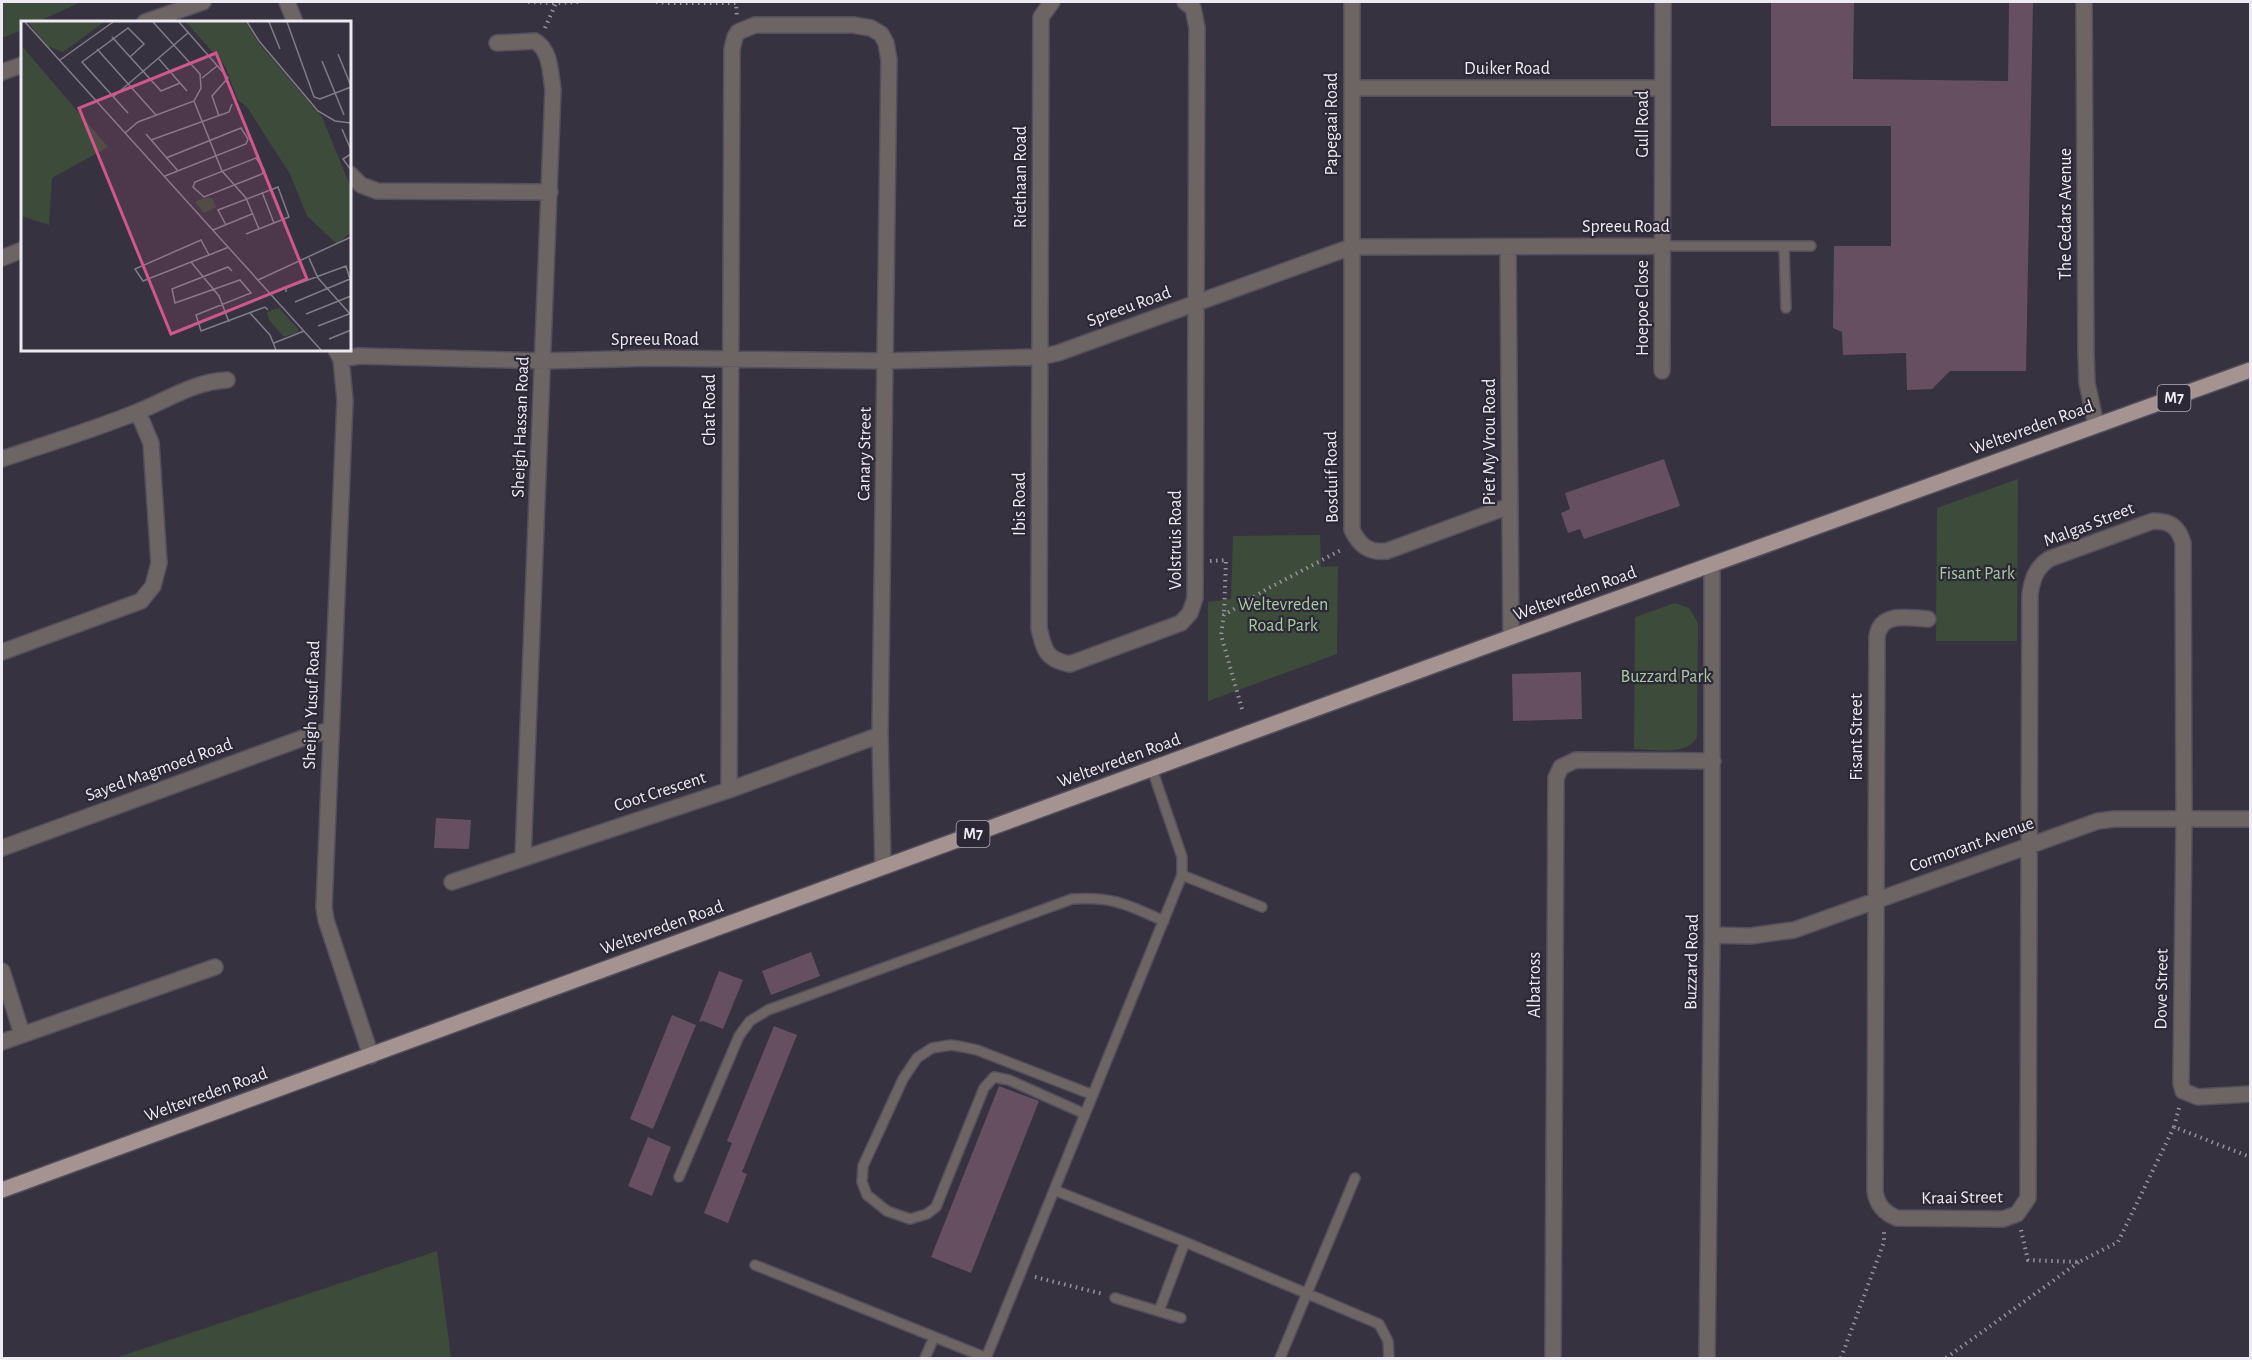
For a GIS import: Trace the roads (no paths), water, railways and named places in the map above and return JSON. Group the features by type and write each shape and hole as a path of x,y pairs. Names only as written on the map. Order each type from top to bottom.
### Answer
{"main road":[{"name":"Weltevreden Road","path":"2,1190 1511,637 2250,370"}],"street":[{"path":"148,21 203,2"},
{"path":"287,2 295,21"},
{"name":"Riethaan Road","path":"1040,357 1041,16 1052,2"},
{"path":"1185,2 1193,8 1197,28 1197,303"},
{"name":"Papegaai Road","path":"1351,247 1352,2"},
{"name":"Gull Road","path":"1663,2 1663,246"},
{"name":"The Cedars Avenue","path":"2084,2 2086,352 2087,383 2096,425"},
{"name":"Chat Road","path":"729,789 732,49 738,32 755,25 853,25 871,28 881,34 886,43"},
{"name":"Sheigh Hassan Road","path":"497,43 535,41 538,43 548,56 553,89 523,858"},
{"name":"Canary Street","path":"883,867 880,735 889,71 886,43"},
{"path":"2,72 21,65"},
{"name":"Duiker Road","path":"1352,88 1662,88"},
{"path":"351,175 361,185 377,190 549,192"},
{"name":"Spreeu Road","path":"338,354 544,361 653,358 886,361 1040,357 1351,247 1663,246"},
{"name":"Hoepoe Close","path":"1662,371 1663,246"},
{"name":"Bosduif Road","path":"1351,247 1350,515 1352,530 1358,542 1366,549 1387,552 1509,506"},
{"name":"Piet My Vrou Road","path":"1508,247 1511,637"},
{"path":"2,258 21,250"},
{"name":"Volstruis Road","path":"1044,650 1058,662 1071,664 1181,623 1193,606 1196,580 1197,303"},
{"name":"Sheigh Yusuf Road","path":"338,354 345,400 324,907 326,920 370,1056"},
{"name":"Ibis Road","path":"1040,357 1039,628 1044,650"},
{"path":"2,459 138,412 205,382 227,380"},
{"path":"2,652 141,601 153,586 159,563 151,443 138,412"},
{"name":"Malgas Street","path":"2030,845 2030,595 2032,580 2039,566 2049,559 2153,521 2163,521 2173,525 2180,533 2183,543 2184,819"},
{"name":"Buzzard Road","path":"1707,1359 1712,935 1712,565"},
{"name":"Fisant Street","path":"1875,901 1877,632 1882,622 1888,620 1928,619"},
{"name":"Sayed Magmoed Road","path":"2,848 330,730"},
{"name":"Coot Crescent","path":"452,882 729,789 880,735"},
{"name":"Albatross","path":"1553,1359 1556,778 1561,767 1576,760 1713,761"},
{"name":"Dove Street","path":"2184,819 2181,1075 2183,1091 2198,1097 2250,1095"},
{"name":"Cormorant Avenue","path":"1712,935 1750,936 1783,933 2098,821 2250,819"},
{"name":"Kraai Street","path":"1875,901 1875,1191 1877,1201 1885,1212 1897,1218 2003,1220 2017,1214 2025,1204 2029,1191 2030,845"},
{"path":"2,1042 215,967"},
{"path":"2,971 22,1034"}],"lane":[{"name":"Spreeu Road","path":"1663,246 1811,246"},
{"path":"1784,246 1786,308"},
{"path":"755,1264 986,1358 1182,875 1182,857 1152,769"},
{"path":"1182,875 1262,907"},
{"path":"679,1177 739,1036 750,1021 768,1010 1072,899 1098,897 1125,903 1164,921"},
{"path":"1085,1114 1009,1080 994,1077 989,1079 984,1088 936,1207 927,1214 910,1219 887,1211 867,1195 862,1182 863,1166 903,1079 917,1058 932,1048 951,1045 977,1050 1093,1095"},
{"path":"1280,1359 1354,1178"},
{"path":"1054,1190 1185,1242 1378,1324 1388,1341 1389,1359"},
{"path":"1159,1311 1185,1242"},
{"path":"1115,1298 1181,1318"},
{"path":"925,1359 934,1337"}],"park label":[{"name":"Fisant Park","path":"1977,574"},
{"name":"Weltevreden Road Park","path":"1283,615"},
{"name":"Buzzard Park","path":"1666,677"}]}
